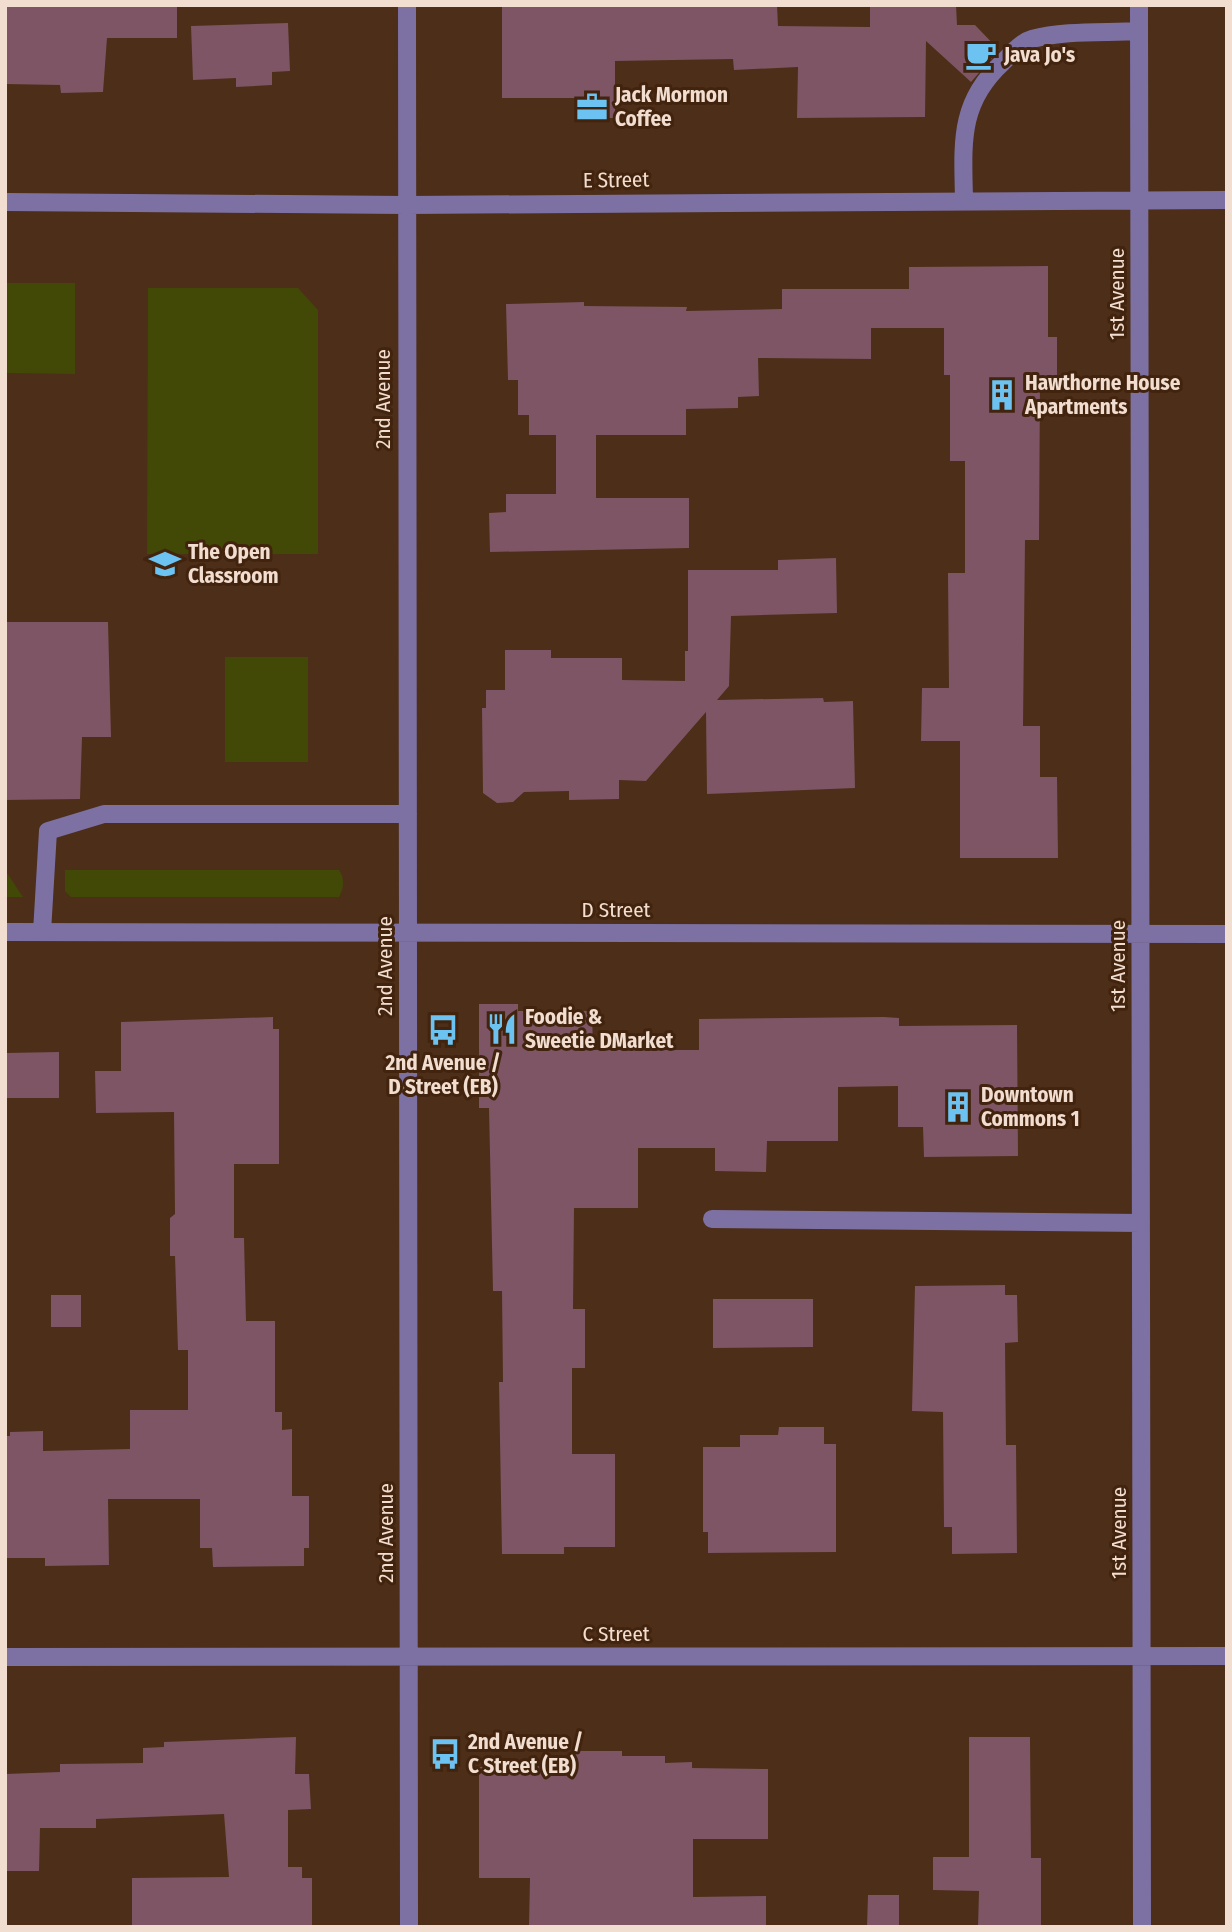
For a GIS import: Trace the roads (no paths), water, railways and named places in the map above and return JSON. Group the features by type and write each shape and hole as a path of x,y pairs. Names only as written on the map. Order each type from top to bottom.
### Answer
{"street":[{"name":"2nd Avenue","path":"407,5 409,1927"},
{"name":"1st Avenue","path":"1139,5 1142,1927"},
{"path":"964,200 963,132 978,88 994,70 1028,40 1048,36 1139,31"},
{"name":"E Street","path":"5,202 406,205 1227,200"},
{"path":"42,932 48,831 104,814 408,814"},
{"name":"D Street","path":"5,932 1227,934"},
{"path":"712,1219 1141,1223"},
{"name":"C Street","path":"5,1657 1227,1656"}],"place":[{"name":"Java Jo's","path":"981,55"},
{"name":"Jack Mormon Coffee","path":"592,107"},
{"name":"Hawthorne House Apartments","path":"1002,395"},
{"name":"The Open Classroom","path":"165,564"},
{"name":"Foodie & Sweetie DMarket","path":"502,1029"},
{"name":"2nd Avenue / D Street (EB)","path":"443,1030"},
{"name":"Downtown Commons 1","path":"958,1107"},
{"name":"2nd Avenue / C Street (EB)","path":"445,1754"}]}
